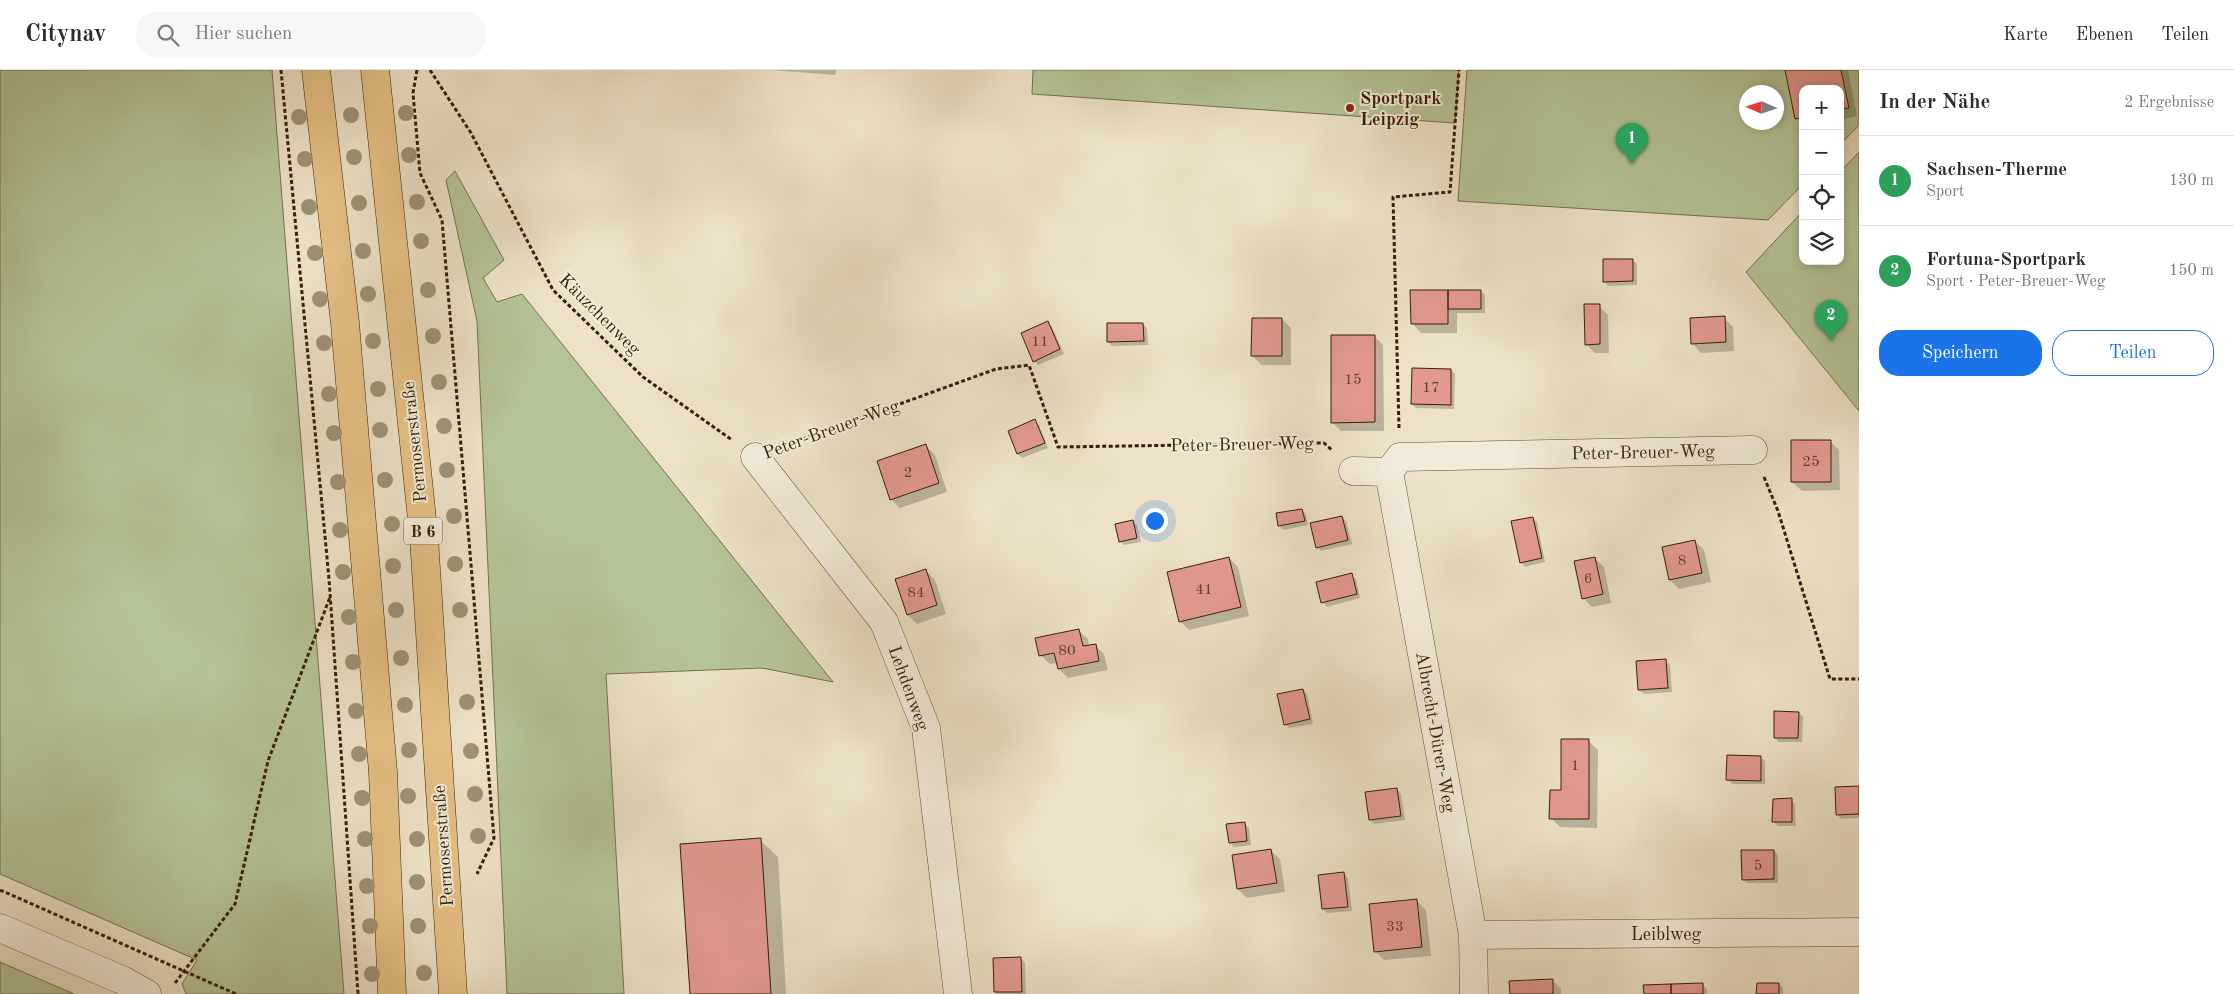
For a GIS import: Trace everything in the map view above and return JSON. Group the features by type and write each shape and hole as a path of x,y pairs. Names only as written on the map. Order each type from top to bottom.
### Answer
{"main road":[{"path":"316,70 345,322 382,763 392,994"},
{"name":"Permoserstraße","path":"375,70 424,538 453,994"}],"street":[{"name":"Peter-Breuer-Weg","path":"1353,471 1394,464 1753,450"},
{"name":"Lehdenweg","path":"755,457 884,622 926,728 958,994"},
{"name":"Albrecht-Dürer-Weg","path":"1394,464 1473,935 1474,994"},
{"path":"0,928 122,980 147,994"},
{"name":"Leiblweg","path":"1473,935 1859,932"}],"path":[{"path":"281,70 330,595 358,994"},
{"path":"417,70 413,93 420,173 442,220 494,838 476,874 477,883"},
{"name":"Käuzchenweg","path":"430,70 471,133 552,290 644,377 755,457"},
{"path":"1394,464 1392,198 1450,192 1459,70"},
{"name":"Peter-Breuer-Weg","path":"755,457 996,369 1028,365 1058,446 1324,443 1353,471"},
{"path":"1753,450 1778,511 1830,679 1859,679"},
{"path":"173,986 235,904 268,762 330,595"},
{"path":"0,890 235,994"}],"green space":[{"path":"0,70 272,70 344,994 186,994 182,984 197,960 0,874"},
{"name":"Sportpark Leipzig","path":"1033,70 1459,70 1455,123 1032,94"},
{"path":"1467,70 1859,70 1859,125 1844,141 1844,85 1799,85 1799,188 1768,220 1458,201"},
{"path":"1859,152 1859,411 1746,272 1799,215 1799,265 1844,265 1844,168"},
{"path":"455,171 504,260 483,278 497,302 522,294 833,682 762,668 606,674 624,994 507,994 477,321 446,180"},
{"path":"0,962 74,994 0,994"}],"building":[{"path":"1785,70 1841,70 1849,108 1844,109 1844,85 1799,85 1799,118 1795,119"},
{"path":"1603,259 1633,259 1633,281 1603,282"},
{"path":"1410,290 1448,290 1448,324 1411,324"},
{"path":"1448,290 1481,290 1481,309 1448,309"},
{"path":"1584,304 1600,304 1600,344 1585,345"},
{"path":"1725,316 1726,342 1691,344 1690,318"},
{"path":"1252,318 1282,318 1282,356 1251,356"},
{"path":"1048,321 1060,349 1033,362 1021,333"},
{"path":"1107,323 1143,323 1144,341 1107,342"},
{"path":"1331,335 1375,335 1375,422 1331,423"},
{"path":"1412,368 1451,369 1451,405 1411,404"},
{"path":"1035,419 1045,443 1017,454 1008,431"},
{"path":"1791,440 1831,440 1831,482 1791,482"},
{"path":"926,444 939,483 890,500 877,461"},
{"path":"1302,509 1305,521 1278,526 1276,513"},
{"path":"1342,516 1348,540 1316,548 1310,523"},
{"path":"1533,517 1542,558 1520,563 1511,521"},
{"path":"1133,520 1137,538 1119,542 1115,524"},
{"path":"1695,540 1702,573 1669,580 1662,547"},
{"path":"1229,557 1241,607 1179,622 1167,572"},
{"path":"1595,557 1603,594 1582,599 1574,561"},
{"path":"926,569 937,605 907,615 895,579"},
{"path":"1352,573 1357,594 1321,603 1316,582"},
{"path":"1079,629 1083,646 1096,644 1099,661 1058,669 1054,653 1039,656 1035,638"},
{"path":"1666,659 1668,688 1638,690 1636,661"},
{"path":"1303,689 1310,719 1284,725 1277,694"},
{"path":"1774,711 1799,712 1798,738 1774,738"},
{"path":"1561,739 1589,739 1589,819 1549,819 1550,790 1561,790"},
{"path":"1727,755 1761,756 1761,781 1726,780"},
{"path":"1859,786 1859,814 1836,815 1835,787"},
{"path":"1397,788 1401,816 1369,820 1365,792"},
{"path":"1792,798 1792,822 1772,822 1773,799"},
{"path":"1245,822 1247,841 1229,843 1226,824"},
{"path":"761,838 771,994 690,994 680,844"},
{"path":"1271,849 1277,883 1237,889 1232,855"},
{"path":"1741,850 1774,850 1774,879 1742,880"},
{"path":"1344,872 1348,907 1322,909 1318,875"},
{"path":"1417,899 1422,947 1374,952 1369,904"},
{"path":"1021,957 1022,992 994,992 993,958"},
{"path":"1553,979 1553,994 1510,994 1509,981"},
{"path":"1703,983 1703,994 1671,994 1671,984"},
{"path":"1757,983 1779,983 1779,994 1756,994"},
{"path":"1671,984 1671,994 1644,994 1643,985"}],"place":[{"name":"Sportpark Leipzig","path":"1350,108"},
{"name":"Sachsen-Therme","path":"1632,164"},
{"name":"Fortuna-Sportpark","path":"1831,341"}]}
